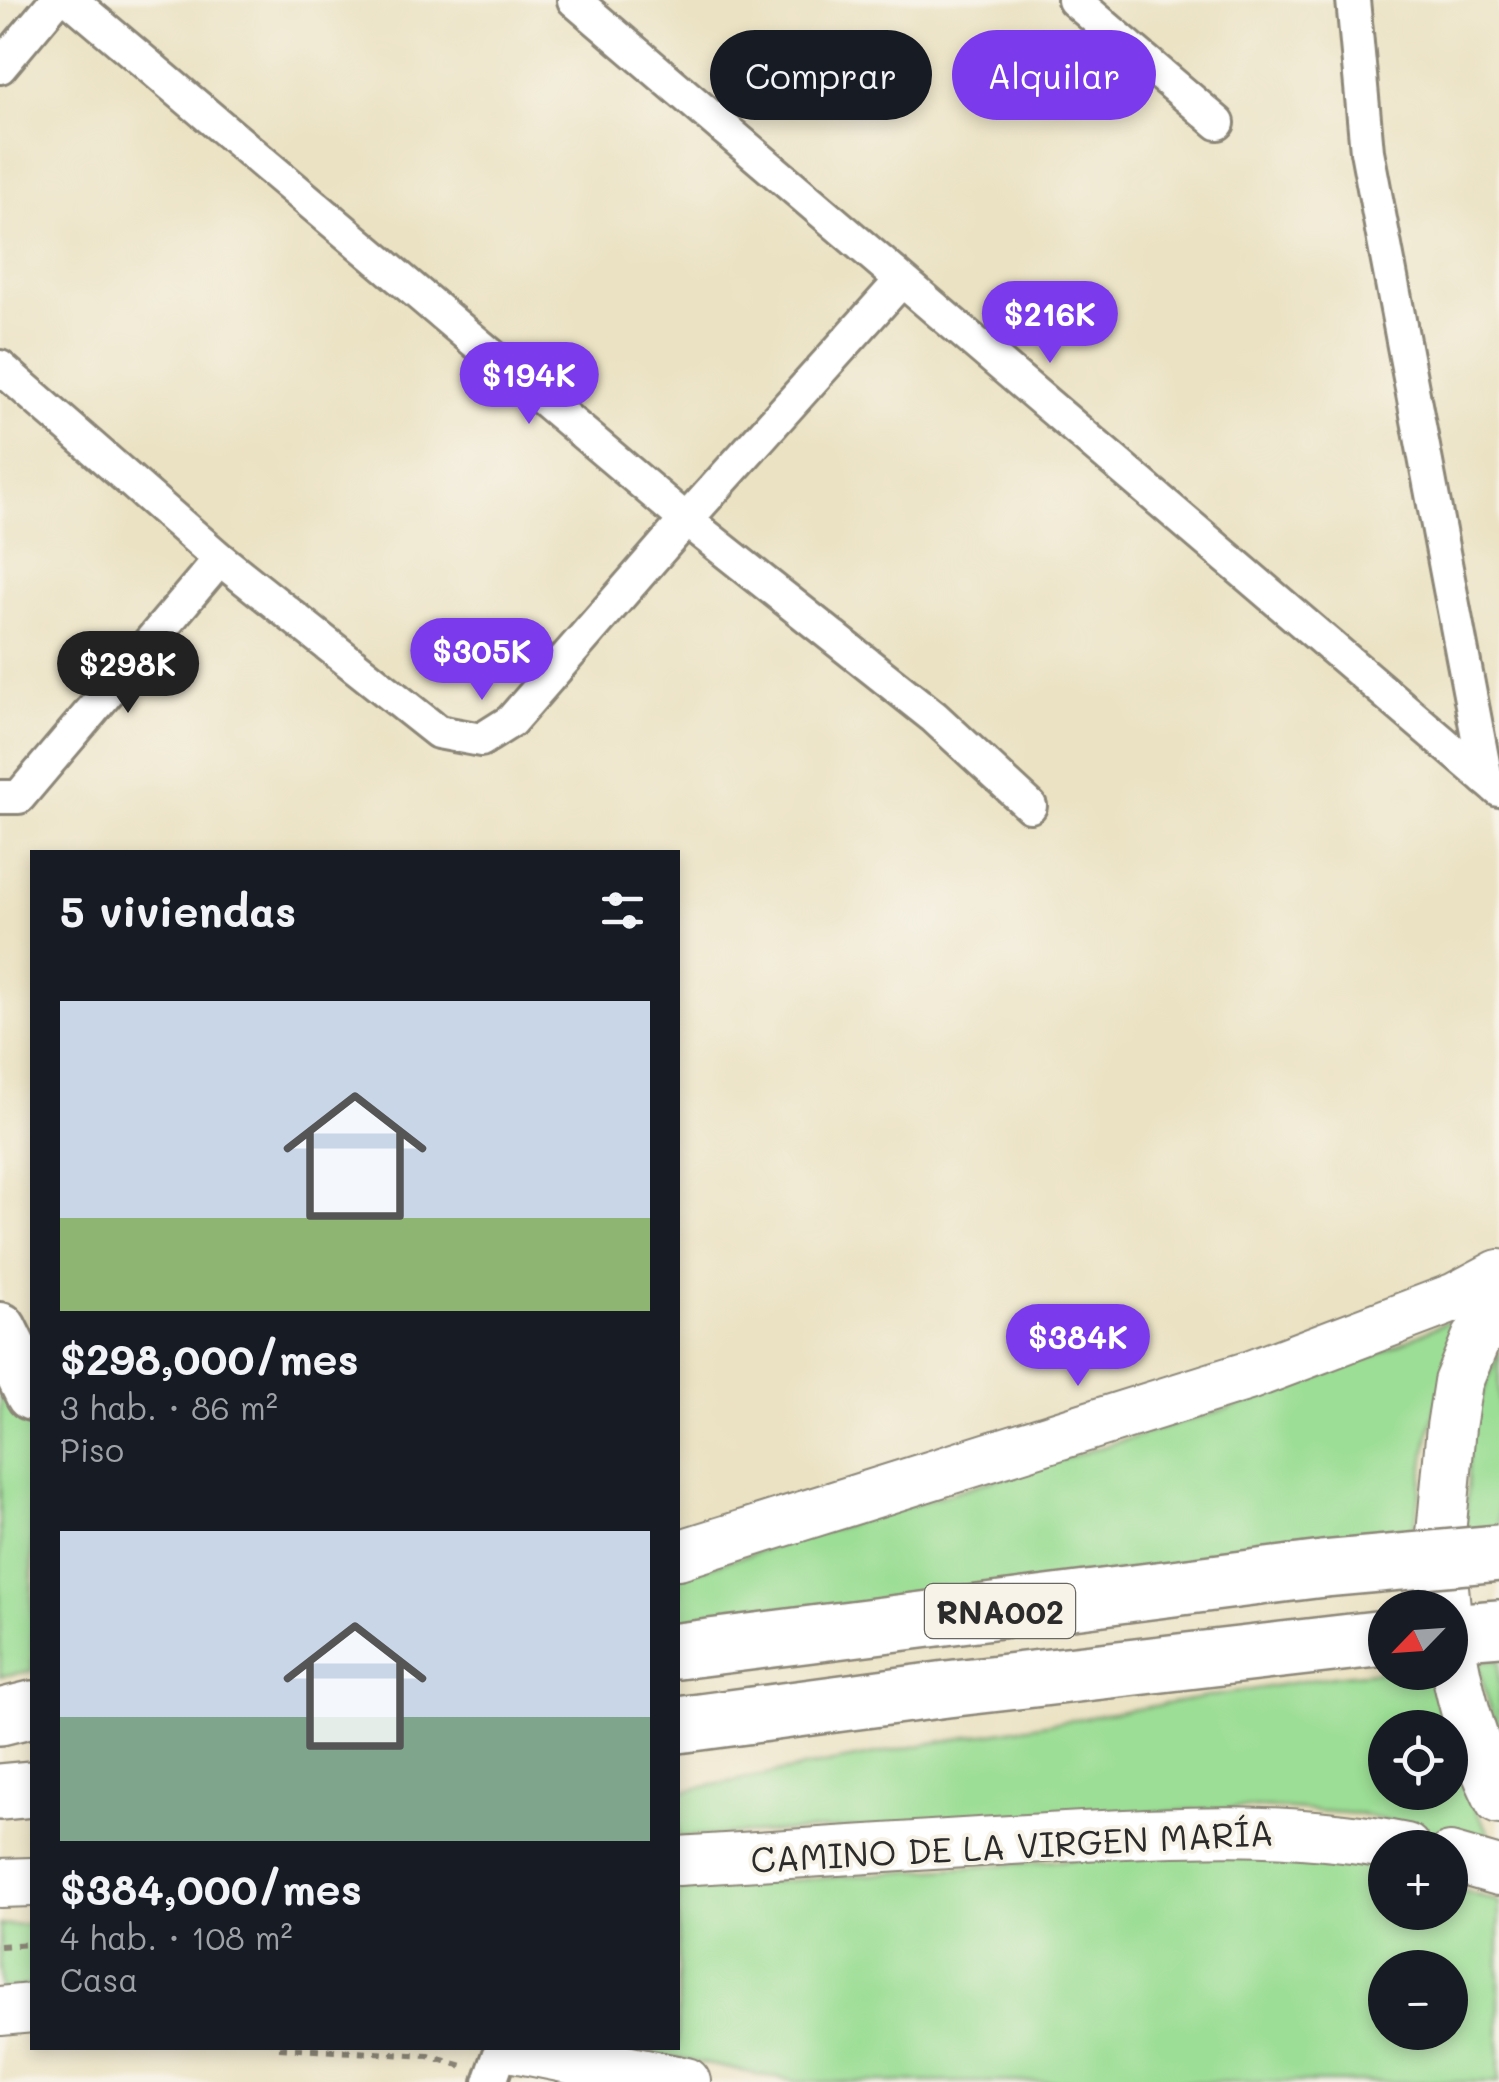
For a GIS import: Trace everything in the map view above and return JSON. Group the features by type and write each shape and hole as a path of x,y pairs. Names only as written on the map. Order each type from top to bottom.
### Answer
{"highway":[{"name":"RNA002","path":"680,1651 1323,1568 1499,1553"},
{"path":"1468,1631 1499,1628"},
{"name":"RNA002","path":"680,1726 947,1689 1368,1640"},
{"path":"0,1718 30,1710"},
{"path":"680,1744 790,1712"},
{"path":"0,1718 30,1717"},
{"path":"0,1792 30,1789"}],"main road":[{"path":"680,1555 1248,1376 1456,1297 1499,1274"},
{"path":"1444,1590 1440,1545 1458,1382 1476,1339 1499,1303"},
{"path":"0,1330 30,1390"},
{"path":"1459,1690 1479,1760 1499,1800"},
{"name":"CAMINO DE LA VIRGEN MARÍA","path":"680,1861 1133,1833 1261,1830 1368,1840"},
{"path":"1468,1862 1499,1871"},
{"path":"0,1883 30,1882"},
{"path":"0,2011 30,2008"},
{"path":"500,2063 686,2082"}],"street":[{"path":"0,67 56,0"},
{"path":"70,0 686,520 934,717 1030,806"},
{"path":"574,0 1493,785"},
{"path":"1074,0 1218,123"},
{"path":"1353,0 1368,151 1493,785"},
{"path":"0,368 220,559 438,732 481,740 511,721 900,282"},
{"path":"0,797 19,797 220,559"}],"path":[{"path":"0,1946 30,1944"},
{"path":"316,2050 500,2063"}],"green space":[{"path":"1448,1321 1456,1325 1429,1433 1413,1537 680,1628 680,1575 1273,1395 1374,1356"},
{"path":"1499,1350 1499,1528 1465,1532 1470,1428"},
{"path":"0,1379 30,1427 30,1671 0,1676"},
{"path":"1499,1660 1499,1740 1477,1662"},
{"path":"1368,1673 1368,1690 1433,1690 1440,1710 1368,1710 1368,1810 1468,1810 1468,1796 1499,1850 1468,1842 1468,1830 1422,1830 1360,1814 1258,1807 680,1837 680,1792 938,1742"},
{"path":"1254,1853 1337,1858 1368,1865 1368,1930 1468,1930 1468,1893 1499,1902 1499,2082 798,2082 634,2050 680,2050 680,1889 1132,1855"},
{"path":"30,1924 30,1985 0,1990 0,1925"}]}
